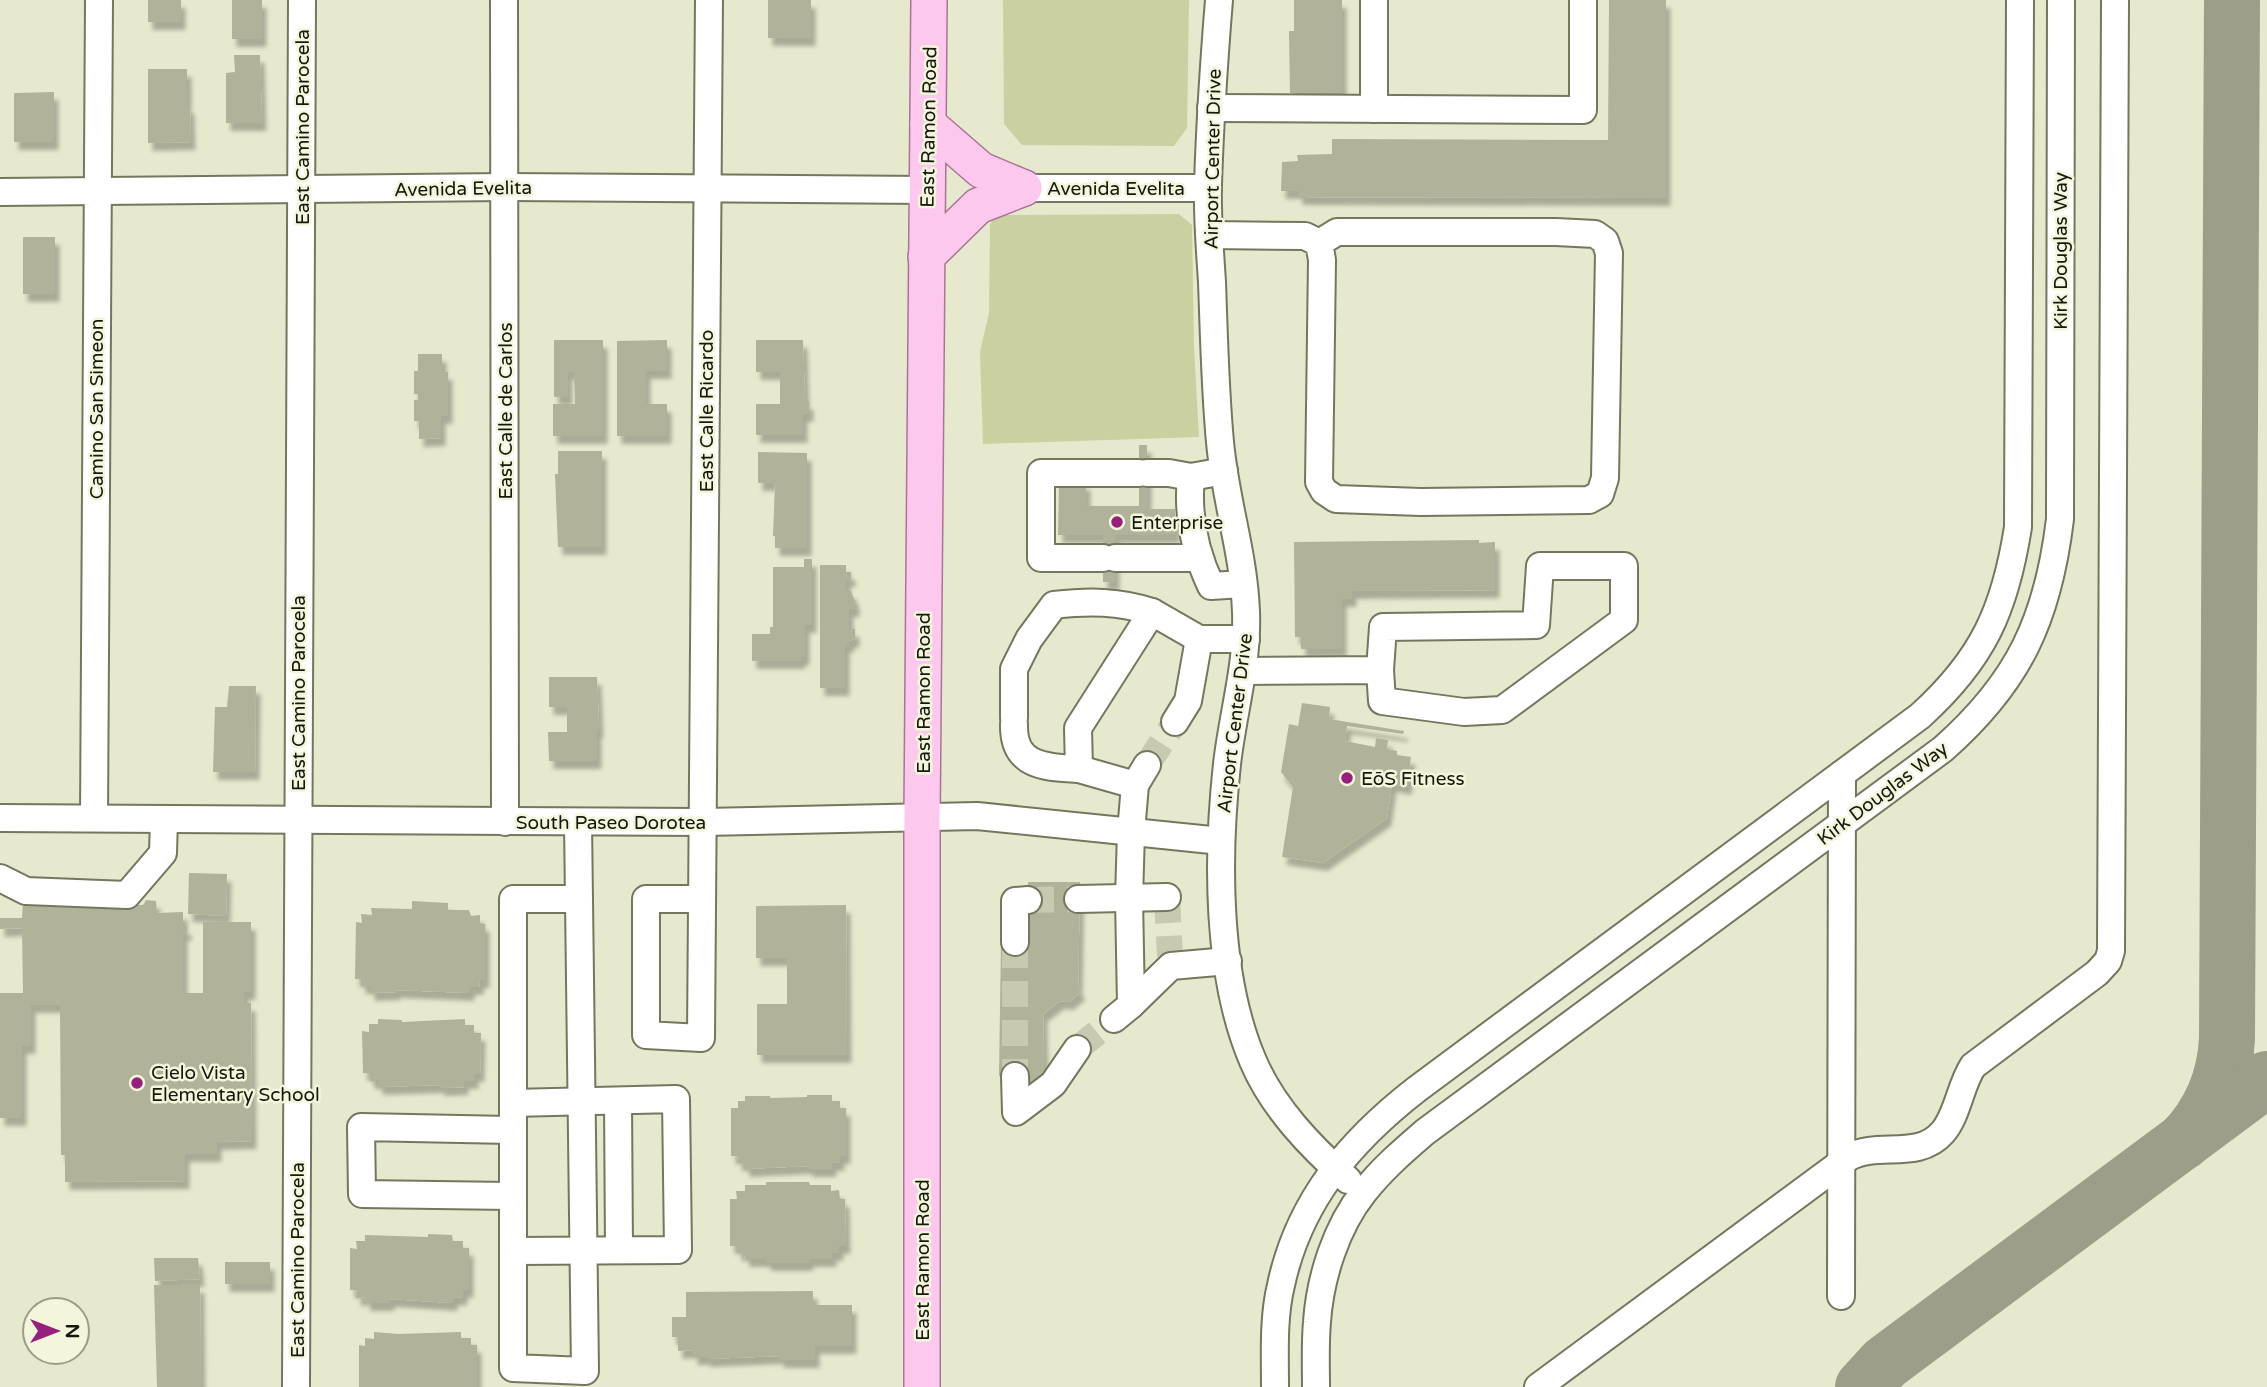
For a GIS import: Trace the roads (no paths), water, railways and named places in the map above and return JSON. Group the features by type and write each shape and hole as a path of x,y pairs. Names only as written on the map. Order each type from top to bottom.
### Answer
{"main road":[{"name":"East Ramon Road","path":"922,1387 922,818 929,0"},
{"path":"928,124 981,170 1024,188"},
{"path":"926,257 978,206 1024,188"}],"street":[{"name":"Camino San Simeon","path":"94,818 99,0"},
{"name":"East Camino Parocela","path":"296,1387 302,0"},
{"name":"East Calle de Carlos","path":"505,0 505,822"},
{"name":"East Calle Ricardo","path":"702,899 646,899 646,1035 701,1038 709,0"},
{"name":"Airport Center Drive","path":"1219,0 1208,188 1216,404 1243,584 1246,639 1244,671 1227,762 1221,841 1223,914 1228,961 1238,1017 1254,1062 1279,1105 1308,1142 1363,1193"},
{"path":"1374,0 1374,110"},
{"path":"1212,108 1583,110 1583,0"},
{"name":"Kirk Douglas Way","path":"1275,1387 1275,1338 1280,1286 1293,1242 1309,1205 1365,1132 1403,1100 1920,716 1945,693 1969,663 1990,628 2004,595 2018,527 2020,0"},
{"name":"Kirk Douglas Way","path":"1316,1387 1317,1322 1323,1285 1335,1245 1363,1193 1391,1162 1425,1132 1942,749 1992,701 2011,674 2027,643 2050,582 2060,519 2062,0"},
{"path":"1538,1387 1842,1161 1864,1151 1916,1148 1935,1139 1949,1123 1962,1086 1973,1066 2097,974 2108,961 2111,951 2115,0"},
{"path":"2020,102 2061,102"},
{"name":"Avenida Evelita","path":"0,192 505,187 927,190"},
{"name":"Avenida Evelita","path":"1024,188 1208,188"},
{"path":"1383,230 1595,233 1605,241 1609,253 1607,385 1605,478 1600,494 1589,500 1421,502 1336,499 1324,491 1319,482 1322,260 1319,243 1337,232 1383,230"},
{"path":"1210,235 1305,236 1319,243"},
{"path":"1197,558 1041,558 1041,473 1169,473 1191,477 1224,471"},
{"path":"1191,477 1189,500 1197,558 1211,586 1243,584"},
{"path":"1540,566 1624,566 1624,620 1502,710 1464,712 1382,701 1380,670 1383,627 1536,625 1540,566"},
{"path":"1228,961 1171,961 1123,1012 1131,832 1141,775 1035,763 1026,759 1013,739 1014,669 1029,639 1054,605 1085,602 1126,604 1152,612 1199,639 1246,639"},
{"path":"1079,769 1078,728 1152,612"},
{"path":"1182,711 1199,639"},
{"path":"1244,671 1380,670"},
{"path":"1841,1296 1842,774"},
{"name":"South Paseo Dorotea","path":"0,818 704,822 977,816 1221,841"},
{"path":"0,878 26,891 127,895 163,853 164,819"},
{"path":"578,822 582,1103 585,1379 513,1368 513,899 579,899"},
{"path":"1078,900 1167,897"},
{"path":"1015,942 1015,901 1028,900"},
{"path":"1015,1076 1016,1112 1053,1084 1077,1049"},
{"path":"513,1196 362,1194 361,1127 513,1116 582,1103 676,1099 678,1250 513,1251"},
{"path":"618,1101 620,1250"}],"tunnel":[{"path":"1147,765 1175,722"},
{"path":"1167,897 1170,956"},
{"path":"1028,900 1078,899"},
{"path":"1015,942 1015,1076"},
{"path":"1077,1049 1114,1019"}],"place":[{"name":"Enterprise","path":"1117,522"},
{"name":"EōS Fitness","path":"1347,778"},
{"name":"Cielo Vista Elementary School","path":"137,1083"}]}
